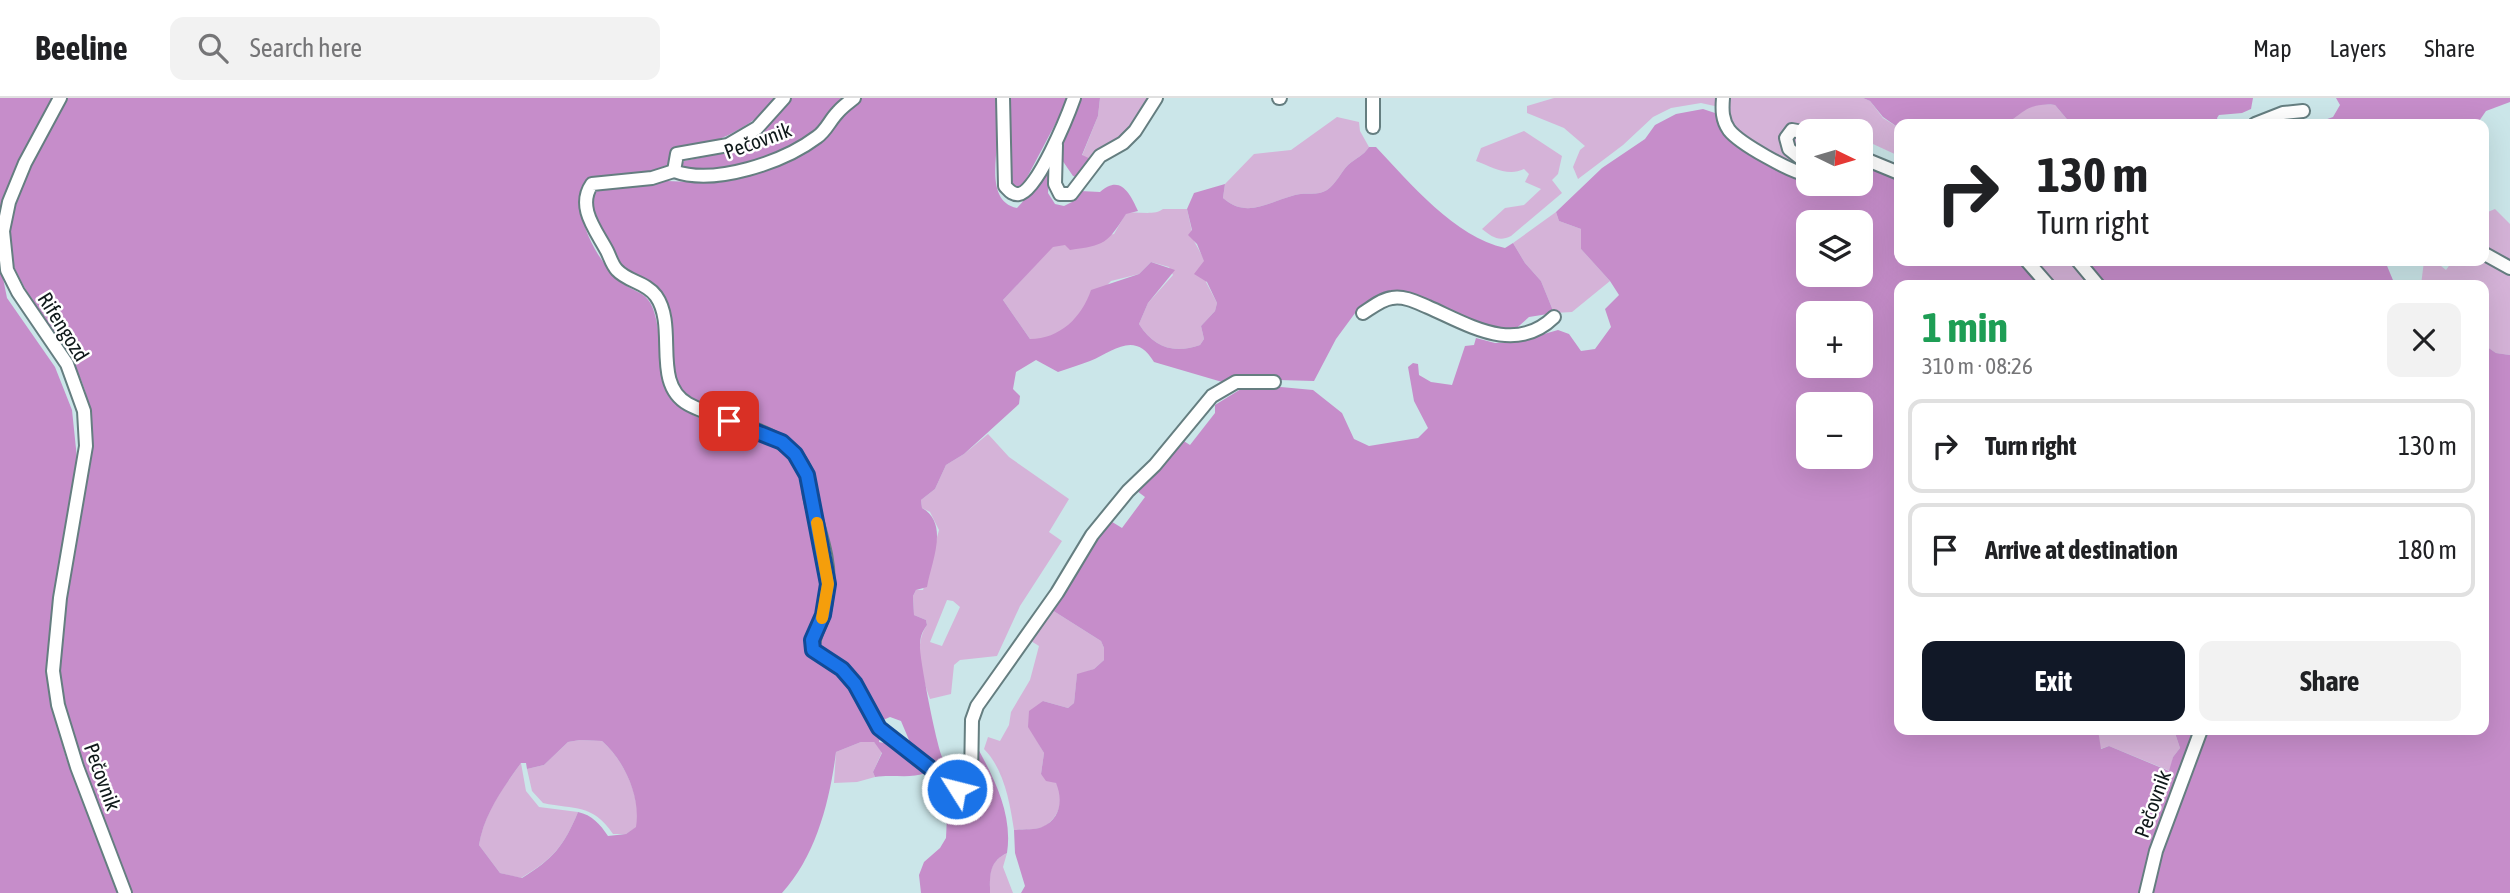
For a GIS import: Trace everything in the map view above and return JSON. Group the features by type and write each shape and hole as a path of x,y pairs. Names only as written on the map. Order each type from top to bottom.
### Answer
{"street":[{"name":"Rifengozd","path":"53,671 60,598 86,446 84,411 68,364 18,292 7,270 3,231 9,202 25,163 60,98"},
{"name":"Pečovnik","path":"784,98 757,128 728,145 677,154 674,171 720,176 788,154 820,135 839,111 854,98"},
{"path":"1003,98 1005,186 1012,194 1020,194 1026,190 1056,141 1074,98"},
{"path":"1056,141 1055,184 1060,194 1071,194 1100,156 1123,143 1135,131 1156,98"},
{"path":"1373,98 1373,127"},
{"path":"1723,98 1721,111 1732,133 1785,168 1796,171"},
{"path":"2268,119 2283,113 2303,111"},
{"path":"1796,131 1792,130 1786,138 1789,149 1796,155"},
{"path":"1873,162 1894,171"},
{"path":"674,171 652,178 592,184 586,193 586,209 590,222 616,270 645,284 657,297 667,340 669,379 675,392 684,402 704,412 782,442 795,454 807,475 828,584 823,615 812,640 813,650 842,669 855,684 879,728 943,779 964,790 968,789 971,782 972,720 976,706 1057,593 1092,535 1212,396 1236,382 1274,382"},
{"path":"2489,256 2510,268"},
{"path":"2031,266 2044,280"},
{"path":"2082,266 2094,280"},
{"path":"1363,313 1390,297 1407,299 1482,332 1500,335 1541,330 1554,317"},
{"name":"Pečovnik","path":"53,671 58,705 77,767 125,893"},
{"name":"Pečovnik","path":"2146,893 2156,851 2199,735"}],"shaded area":[{"path":"0,98 54,98 0,224"},
{"path":"66,98 778,98 753,120 729,135 671,156 666,173 592,183 581,189 582,215 590,240 604,264 622,283 641,294 651,304 657,327 663,379 674,403 700,418 766,442 790,461 806,493 825,584 817,624 810,641 809,657 834,670 848,683 880,737 879,742 889,744 917,762 926,773 875,777 873,772 882,753 874,742 861,742 836,752 820,827 804,862 782,893 130,893 64,714 58,684 61,618 90,453 87,398 70,358 18,275 10,255 8,238 15,199","holes":["602,741 617,758 629,780 636,804 636,827 626,834 608,836 595,821 578,812 562,843 542,864 522,878 500,873 479,845 490,812 521,763 526,763 527,769 544,765 568,742"]},
{"path":"789,98 846,98 803,144 720,171 685,172 682,166 684,161 719,153 744,141"},
{"path":"861,98 997,98 996,181 1001,198 1017,208 1050,166 1048,193 1055,204 1064,206 1072,202 1080,191 1100,192 1113,185 1119,185 1128,192 1138,211 1126,214 1109,237 1098,244 1082,248 1070,250 1065,245 1053,247 1003,300 1030,339 1060,331 1076,317 1091,290 1139,274 1151,262 1175,270 1148,303 1139,324 1151,339 1165,347 1182,349 1200,345 1204,339 1201,326 1215,311 1217,303 1207,282 1194,274 1204,261 1197,244 1188,235 1192,230 1187,209 1194,193 1225,184 1223,198 1232,204 1249,208 1295,195 1320,193 1330,187 1348,165 1369,147 1376,147 1434,207 1469,233 1505,248 1513,243 1525,263 1541,281 1554,313 1529,317 1511,333 1385,293 1369,305 1361,305 1336,339 1314,381 1249,379 1229,384 1154,362 1147,352 1132,345 1116,348 1058,372 1036,360 1016,372 1013,389 1020,396 1019,404 964,454 946,465 935,489 921,500 922,508 930,515 937,533 927,587 916,590 913,596 914,615 926,620 920,653 933,723 943,758 961,771 955,782 902,745 909,740 901,721 890,717 881,721 823,654 820,644 831,606 831,579 795,453 675,393 662,299 624,275 595,230 591,192 667,181 715,183 740,179 784,159 807,153 825,137 844,111"},
{"path":"1008,98 1069,98 1022,187 1016,190 1011,186"},
{"path":"1078,98 1100,98 1098,116 1082,155 1093,160 1080,178 1073,176 1060,157 1061,142"},
{"path":"1100,98 1151,98 1132,130 1093,160 1082,156 1098,116"},
{"path":"1554,98 1722,98 1719,107 1701,103 1671,108 1653,117 1623,145 1578,179 1573,167 1580,150 1585,146 1564,128 1527,113 1527,106"},
{"path":"1726,98 1863,98 1870,101 1883,118 1894,125 1894,154 1873,144 1873,119 1796,119 1796,167 1789,166 1731,128"},
{"path":"1863,98 2253,98 2251,109 2242,113 2219,115 2217,119 2067,119 2055,105 2044,105 2028,109 2013,119 1894,119 1894,125 1883,117 1870,101"},
{"path":"2336,98 2510,98 2510,102 2486,111 2480,119 2327,119 2333,117 2340,105"},
{"path":"2055,105 2067,119 2011,119 2029,107"},
{"path":"1703,109 1718,114 1727,135 1796,172 1796,196 1873,196 1873,165 1894,173 1894,266 2030,266 2041,280 1894,280 1894,735 2099,735 2101,749 2109,746 2169,771 2173,757 2180,748 2176,735 2489,735 2489,348 2496,353 2510,355 2510,893 1021,893 1025,886 1015,853 1014,830 1042,827 1057,814 1060,802 1056,783 1046,781 1041,774 1044,753 1028,727 1029,711 1043,701 1068,708 1074,703 1077,674 1094,669 1104,660 1101,641 1052,610 1087,549 1109,520 1122,528 1145,497 1137,491 1179,438 1190,445 1215,413 1215,405 1249,384 1313,390 1342,413 1354,439 1369,446 1418,438 1428,428 1414,401 1408,367 1413,363 1418,364 1419,375 1431,382 1452,385 1465,346 1474,345 1476,338 1495,343 1516,342 1558,330 1569,334 1581,351 1595,349 1611,327 1605,309 1619,295 1581,249 1581,229 1559,221 1556,212 1602,168 1645,139 1655,125 1676,114"},
{"path":"1337,117 1359,122 1360,131 1369,147 1348,165 1327,190 1295,195 1249,208 1232,204 1223,198 1225,184 1254,154 1291,150"},
{"path":"1524,131 1562,156 1558,174 1552,180 1562,193 1511,236 1496,238 1482,229 1505,208 1524,205 1541,189 1525,182 1529,174 1524,169 1506,172 1476,161 1481,148"},
{"path":"1163,209 1187,209 1194,241 1205,261 1206,282 1217,303 1215,311 1201,326 1204,339 1200,345 1182,349 1165,347 1151,339 1139,324 1148,303 1173,275 1169,267 1151,262 1139,274 1111,281 1066,329 1044,339 1030,339 1003,300 1053,246 1114,234 1126,213 1151,213"},
{"path":"2495,209 2510,224 2510,266 2489,254 2489,212"},
{"path":"1556,212 1559,221 1581,229 1581,249 1610,281 1572,312 1554,313 1541,281 1525,263 1513,243"},
{"path":"2489,260 2510,272 2510,355 2496,353 2489,348 2489,280 2422,280 2423,266 2441,266 2446,270 2449,266 2489,266"},
{"path":"0,263 7,298 55,367 72,410 78,468 55,593 47,677 52,708 66,758 117,893 0,893"},
{"path":"2079,266 2089,280 2047,280 2037,267"},
{"path":"2387,266 2393,280 2096,280 2086,267"},
{"path":"988,434 1009,457 1069,499 1049,532 1062,541 1020,606 997,656 960,660 954,665 951,694 930,699 924,681 920,651 920,642 927,625 926,620 914,615 913,596 916,590 923,590 939,530 930,512 922,508 921,500 935,489 946,465","holes":["947,600 960,607 942,646 930,642"]},
{"path":"1052,610 1101,641 1104,660 1094,669 1077,675 1074,703 1068,708 1043,701 1029,727 1044,753 1041,774 1056,783 1061,801 1048,824 1036,829 1014,830 1001,776 984,749 988,737 1000,741 1009,725 1011,712 1030,680 1039,646 1031,641"},
{"path":"2099,735 2176,735 2180,748 2173,757 2170,771 2109,746 2100,749"},
{"path":"602,741 624,769 638,815 637,827 626,834 613,834 598,817 582,809 543,803 532,791 527,769 544,765 568,742"},
{"path":"861,742 874,742 882,752 873,772 875,777 857,782 834,783 836,752"},
{"path":"976,745 1005,810 1007,853 994,865 990,893 921,893 919,875 924,862 940,848 946,838 948,794 965,806 971,803 975,793"},
{"path":"521,763 526,791 539,807 578,812 556,851 521,878 500,873 479,845 490,812"},
{"path":"1007,853 1003,867 1013,893 990,893 993,865"}],"slow traffic":[{"path":"817,523 828,584 822,618"}],"route":[{"path":"729,421 782,442 795,454 807,475 828,584 823,615 812,640 813,650 842,669 855,684 879,728 957,789"}]}
